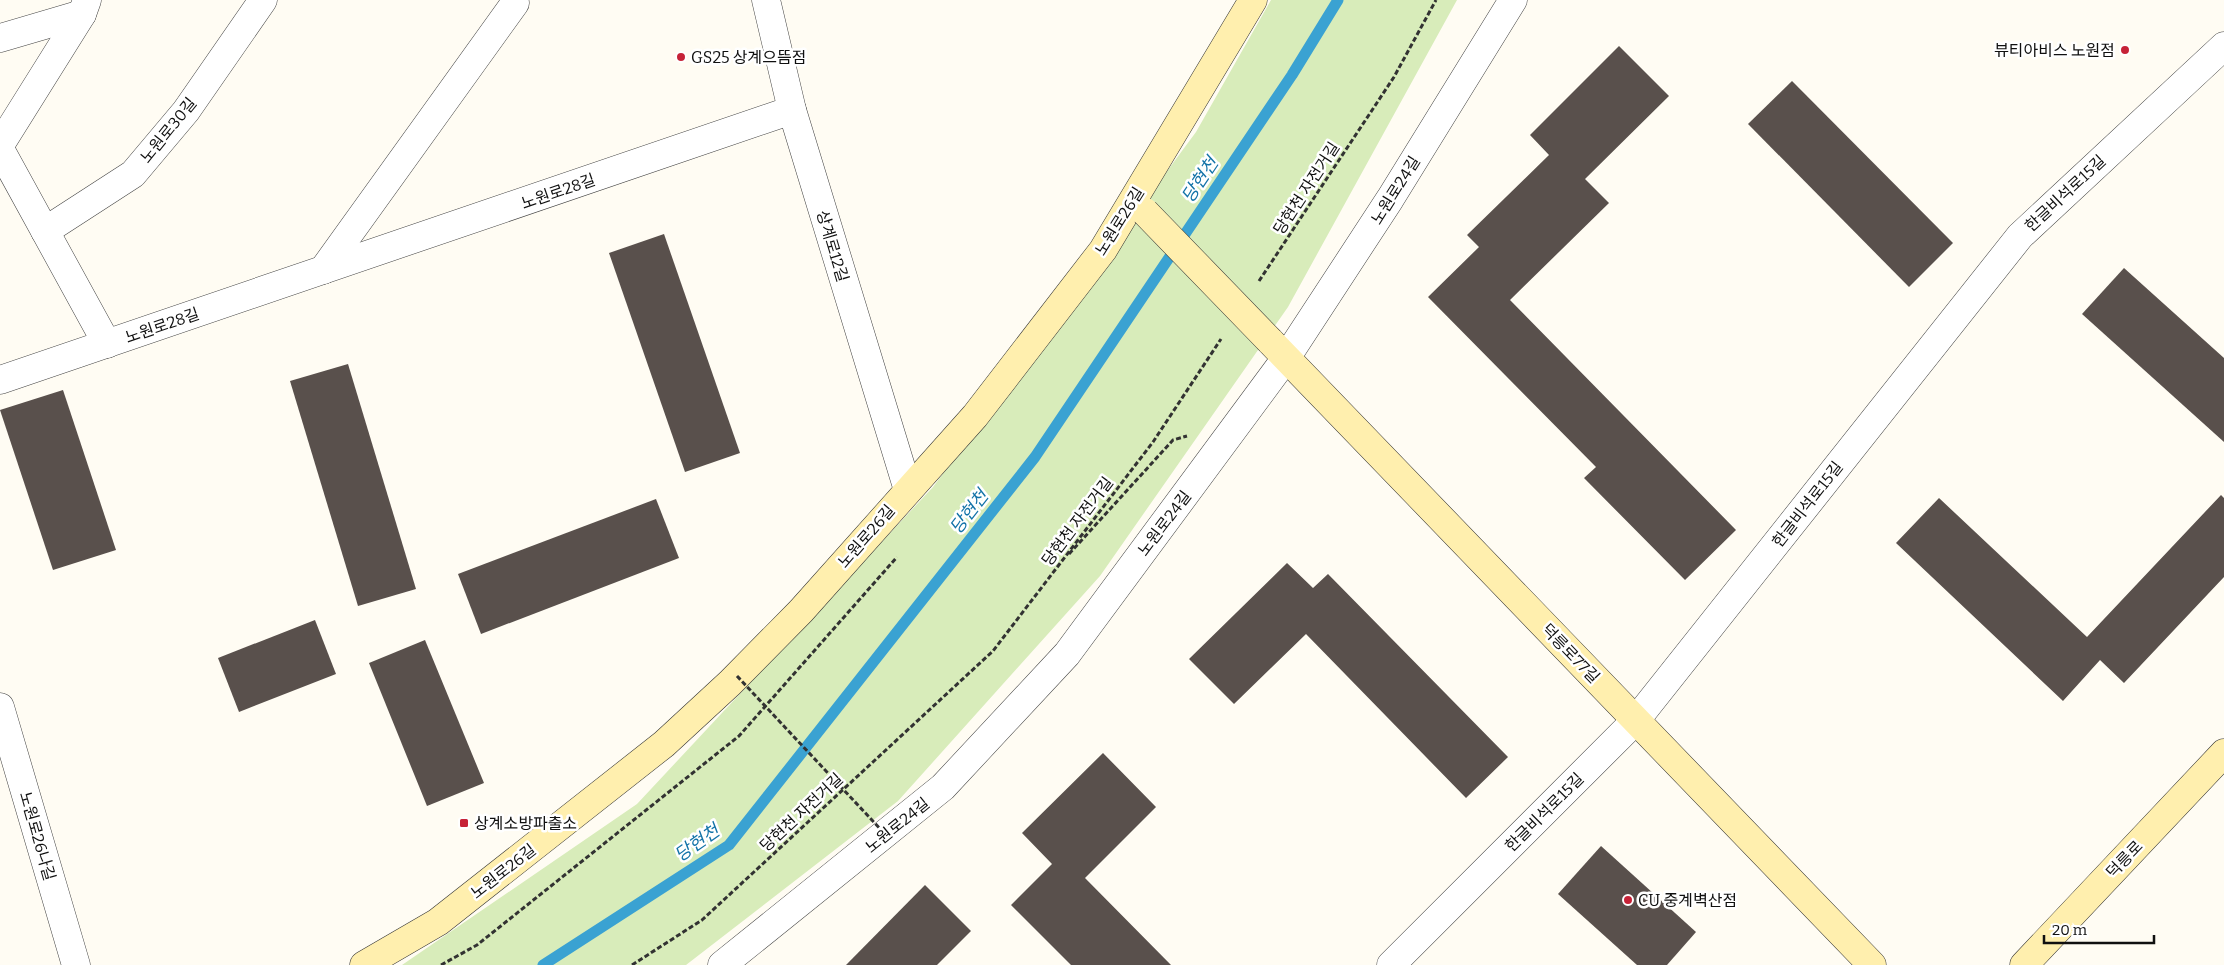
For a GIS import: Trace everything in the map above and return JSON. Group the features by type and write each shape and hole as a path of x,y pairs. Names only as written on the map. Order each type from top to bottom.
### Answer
{"main road":[{"name":"노원로26길","path":"364,965 438,922 664,744 737,676 801,611 975,416 1139,206 1253,0"},
{"name":"덕릉로77길","path":"1139,206 1872,965"},
{"name":"덕릉로","path":"2024,965 2224,753"}],"street":[{"name":"노원로30길","path":"45,231 133,174 186,111 263,0"},
{"name":"상계로12길","path":"766,0 792,110 908,490"},
{"name":"노원로24길","path":"722,965 943,787 1067,654 1217,452 1278,350 1390,199 1513,0"},
{"path":"324,270 515,3"},
{"path":"0,38 85,7"},
{"path":"0,145 85,7"},
{"name":"한글비석로15길","path":"1391,965 1636,720 2020,236 2224,46"},
{"name":"노원로28길","path":"0,380 792,110"},
{"path":"0,149 107,344"},
{"name":"노원로26나길","path":"0,708 76,965"}],"path":[{"name":"당현천 자전거길","path":"1257,284 1394,77 1436,0"},
{"name":"당현천 자전거길","path":"632,965 702,920 993,651 1153,442 1224,334"},
{"path":"1054,571 1173,440 1188,436 1217,452"},
{"path":"737,676 885,834"}],"green space":[{"path":"1271,0 1457,0 1288,307 1100,576 898,801 686,965 402,965 637,804 933,487 1196,132"}],"building":[{"path":"1619,46 1669,96 1585,179 1609,203 1510,300 1736,530 1685,580 1584,478 1596,467 1428,297 1479,247 1467,235 1549,155 1530,135"},
{"path":"1792,81 1953,243 1909,287 1748,124"},
{"path":"664,234 740,453 685,472 609,253"},
{"path":"2124,268 2224,358 2224,442 2082,314"},
{"path":"348,364 416,589 358,606 290,381"},
{"path":"63,390 116,550 53,570 0,410"},
{"path":"2221,495 2224,498 2224,577 2124,683 2100,660 2063,701 1896,543 1939,498 2087,637"},
{"path":"656,499 679,558 481,634 458,574"},
{"path":"1287,563 1313,588 1328,574 1508,757 1466,798 1306,634 1234,704 1189,659"},
{"path":"315,620 336,674 239,712 218,658"},
{"path":"425,640 484,783 427,806 369,663"},
{"path":"1103,753 1156,807 1085,878 1171,965 1071,965 1011,905 1052,864 1022,833"},
{"path":"1601,846 1696,932 1667,965 1637,965 1558,894"},
{"path":"925,885 971,931 937,965 846,965"}],"waterway":[{"name":"당현천","path":"543,965 729,845 1035,457 1292,75 1338,0"}],"place":[{"name":"뷰티아비스 노원점","path":"2125,50"},
{"name":"GS25 상계으뜸점","path":"681,57"},
{"name":"상계소방파출소","path":"464,823"},
{"name":"CU 중계벽산점","path":"1628,900"}]}
